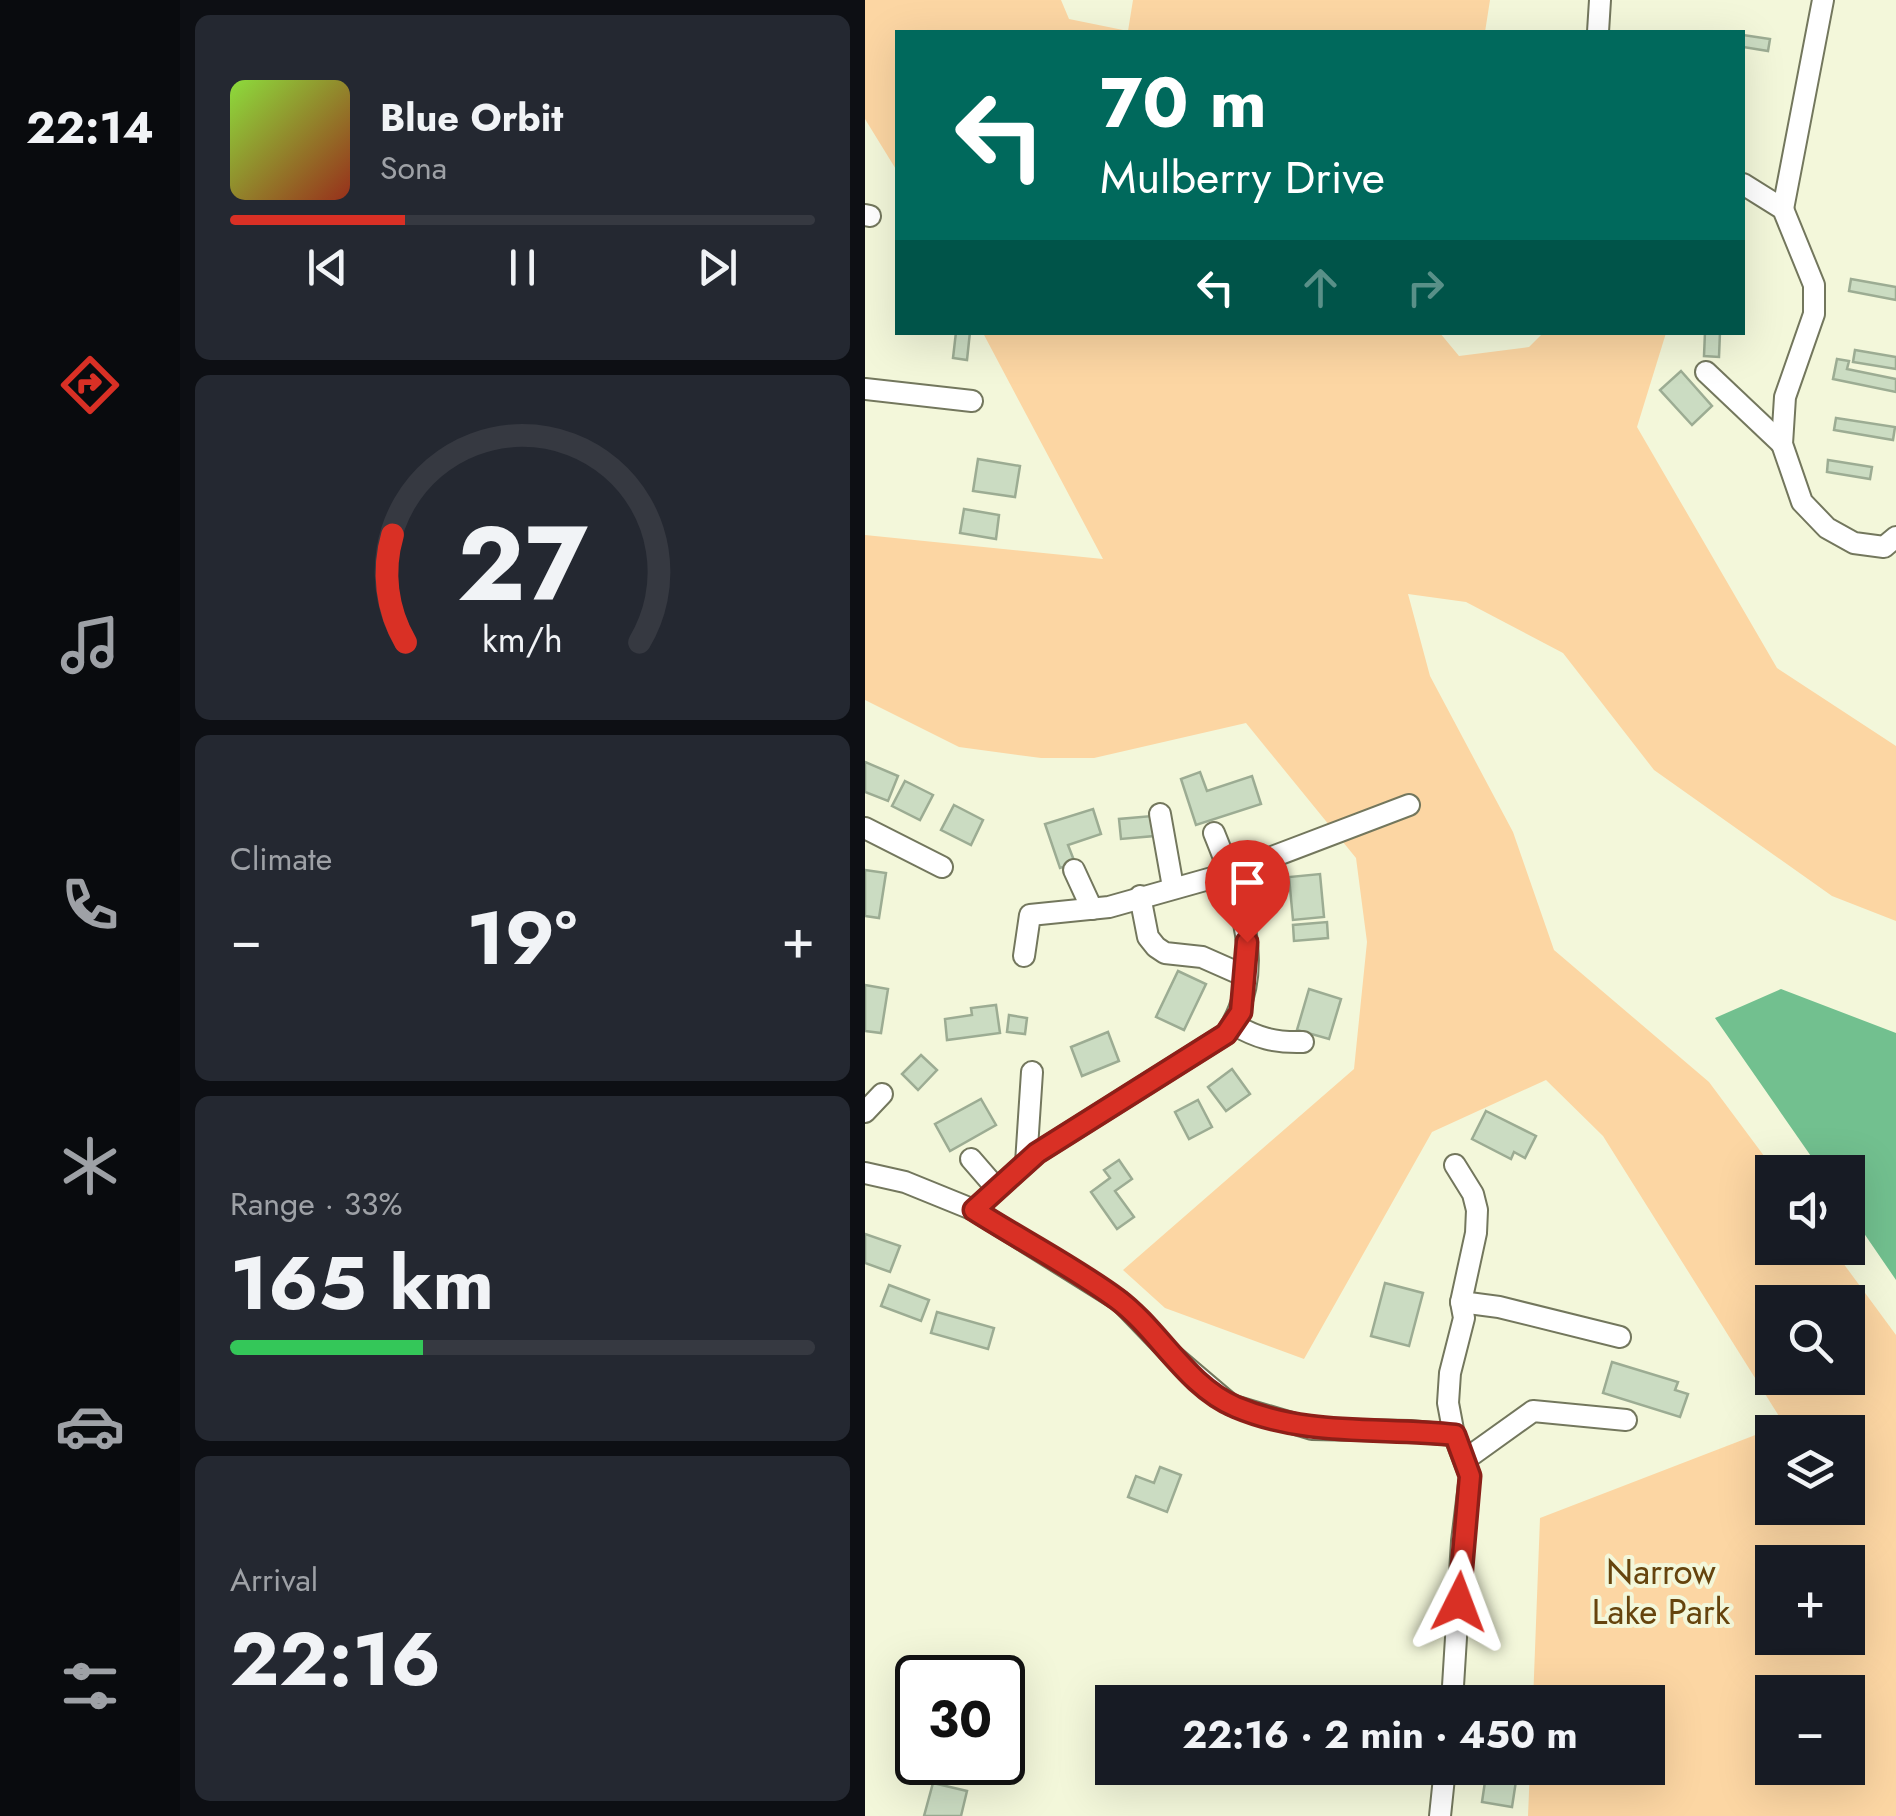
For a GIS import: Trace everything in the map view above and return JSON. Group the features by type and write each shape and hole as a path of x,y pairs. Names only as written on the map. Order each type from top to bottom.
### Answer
{"street":[{"path":"1599,0 1599,30"},
{"path":"1823,0 1783,209 1814,285 1814,314 1785,397 1781,444 1802,502 1827,528 1854,543 1884,546 1896,536"},
{"path":"1745,185 1783,209"},
{"path":"1706,372 1781,444"},
{"path":"865,390 972,401"},
{"path":"1024,956 1030,915 1091,909 1230,873 1409,806"},
{"path":"1160,814 1173,887"},
{"path":"865,828 941,867"},
{"path":"974,1210 1037,1153 1226,1034 1241,1012 1247,942 1242,902 1213,833"},
{"path":"1074,870 1091,909"},
{"path":"1140,896 1148,937 1157,947 1165,952 1202,956 1245,976"},
{"path":"1233,1024 1277,1043 1303,1042"},
{"path":"1026,1163 1032,1072"},
{"path":"865,1112 883,1094"},
{"path":"971,1159 997,1189"},
{"path":"1452,1685 1470,1476 1448,1403 1477,1210 1473,1194 1455,1165"},
{"path":"865,1173 905,1182 974,1210 1120,1301 1171,1354 1231,1405 1312,1429 1411,1430 1455,1435"},
{"path":"1461,1302 1499,1307 1620,1337"},
{"path":"1465,1458 1533,1411 1627,1420"},
{"path":"1440,1816 1443,1785"}],"green space":[{"path":"865,0 1061,0 1069,19 1123,30 895,30 895,168 865,119"},
{"path":"1133,0 1490,0 1485,30 1128,30"},
{"path":"984,335 1442,335 1459,356 1529,347 1541,335 1665,335 1637,427 1777,668 1896,746 1896,921 1832,896 1654,770 1563,653 1466,602 1408,594 1430,676 1513,832 1554,950 1709,1082 1763,1155 1755,1155 1755,1265 1845,1265 1859,1285 1755,1285 1755,1378 1603,1136 1546,1080 1432,1132 1304,1359 1165,1308 1123,1270 1354,1069 1367,942 1356,858 1246,723 1094,758 1041,758 959,747 865,700 865,535 1103,559"},
{"name":"Narrow Lake Park","path":"1865,1293 1896,1335 1896,1816 1528,1816 1529,1785 1665,1785 1665,1685 1534,1685 1540,1518 1755,1435 1755,1525 1865,1525 1865,1415 1778,1415 1766,1395 1865,1395"}],"shaded area":[{"path":"1781,989 1896,1033 1896,1280 1865,1235 1865,1155 1810,1155 1715,1018"}],"building":[{"path":"1745,35 1770,39 1768,51 1745,47"},
{"path":"1851,279 1896,287 1896,300 1849,291"},
{"path":"956,335 970,335 967,360 953,358"},
{"path":"1705,335 1720,335 1719,357 1704,356"},
{"path":"1855,350 1896,357 1896,369 1853,362"},
{"path":"1837,359 1849,361 1847,369 1896,379 1896,392 1833,379"},
{"path":"1681,371 1712,406 1692,425 1660,390"},
{"path":"1836,418 1895,427 1893,440 1834,430"},
{"path":"978,459 1020,466 1015,497 973,491"},
{"path":"1828,460 1872,467 1870,479 1827,472"},
{"path":"964,509 999,515 996,539 960,533"},
{"path":"865,762 898,776 888,801 865,792"},
{"path":"1200,772 1207,791 1252,776 1261,804 1196,825 1181,779"},
{"path":"905,781 933,795 920,820 892,806"},
{"path":"954,805 983,820 971,845 941,830"},
{"path":"1093,809 1101,834 1068,845 1075,863 1060,868 1045,824"},
{"path":"1152,816 1154,836 1121,839 1119,819"},
{"path":"865,870 886,873 879,918 865,916"},
{"path":"1320,874 1324,917 1293,920 1289,877"},
{"path":"1327,922 1328,938 1294,941 1293,925"},
{"path":"1178,971 1206,984 1184,1030 1156,1017"},
{"path":"865,985 888,989 881,1033 865,1031"},
{"path":"1309,989 1341,999 1329,1039 1297,1030"},
{"path":"996,1005 1000,1033 947,1040 945,1019 972,1015 971,1008"},
{"path":"1009,1015 1027,1018 1025,1034 1007,1032"},
{"path":"1108,1032 1119,1061 1082,1076 1071,1047"},
{"path":"921,1055 937,1070 918,1090 902,1074"},
{"path":"1232,1069 1250,1094 1226,1111 1208,1087"},
{"path":"981,1099 996,1125 950,1151 935,1124"},
{"path":"1198,1100 1212,1127 1189,1139 1175,1112"},
{"path":"1486,1111 1536,1136 1525,1158 1514,1152 1511,1159 1472,1139"},
{"path":"1119,1160 1132,1179 1115,1191 1134,1217 1117,1229 1091,1192 1110,1178 1104,1170"},
{"path":"865,1234 900,1246 890,1272 865,1263"},
{"path":"1385,1283 1423,1293 1409,1346 1371,1336"},
{"path":"889,1285 929,1300 921,1321 881,1306"},
{"path":"937,1312 994,1328 988,1349 931,1333"},
{"path":"1612,1362 1678,1382 1675,1390 1688,1394 1680,1417 1603,1393"},
{"path":"1160,1467 1181,1475 1167,1512 1128,1497 1136,1476 1154,1483"},
{"path":"932,1785 967,1791 961,1816 924,1816"},
{"path":"1484,1785 1515,1785 1512,1807 1482,1802"}],"route":[{"path":"1247,942 1241,1012 1226,1034 1037,1153 974,1210 1120,1301 1171,1354 1231,1405 1312,1429 1411,1430 1455,1435 1470,1476 1459,1602"}]}
